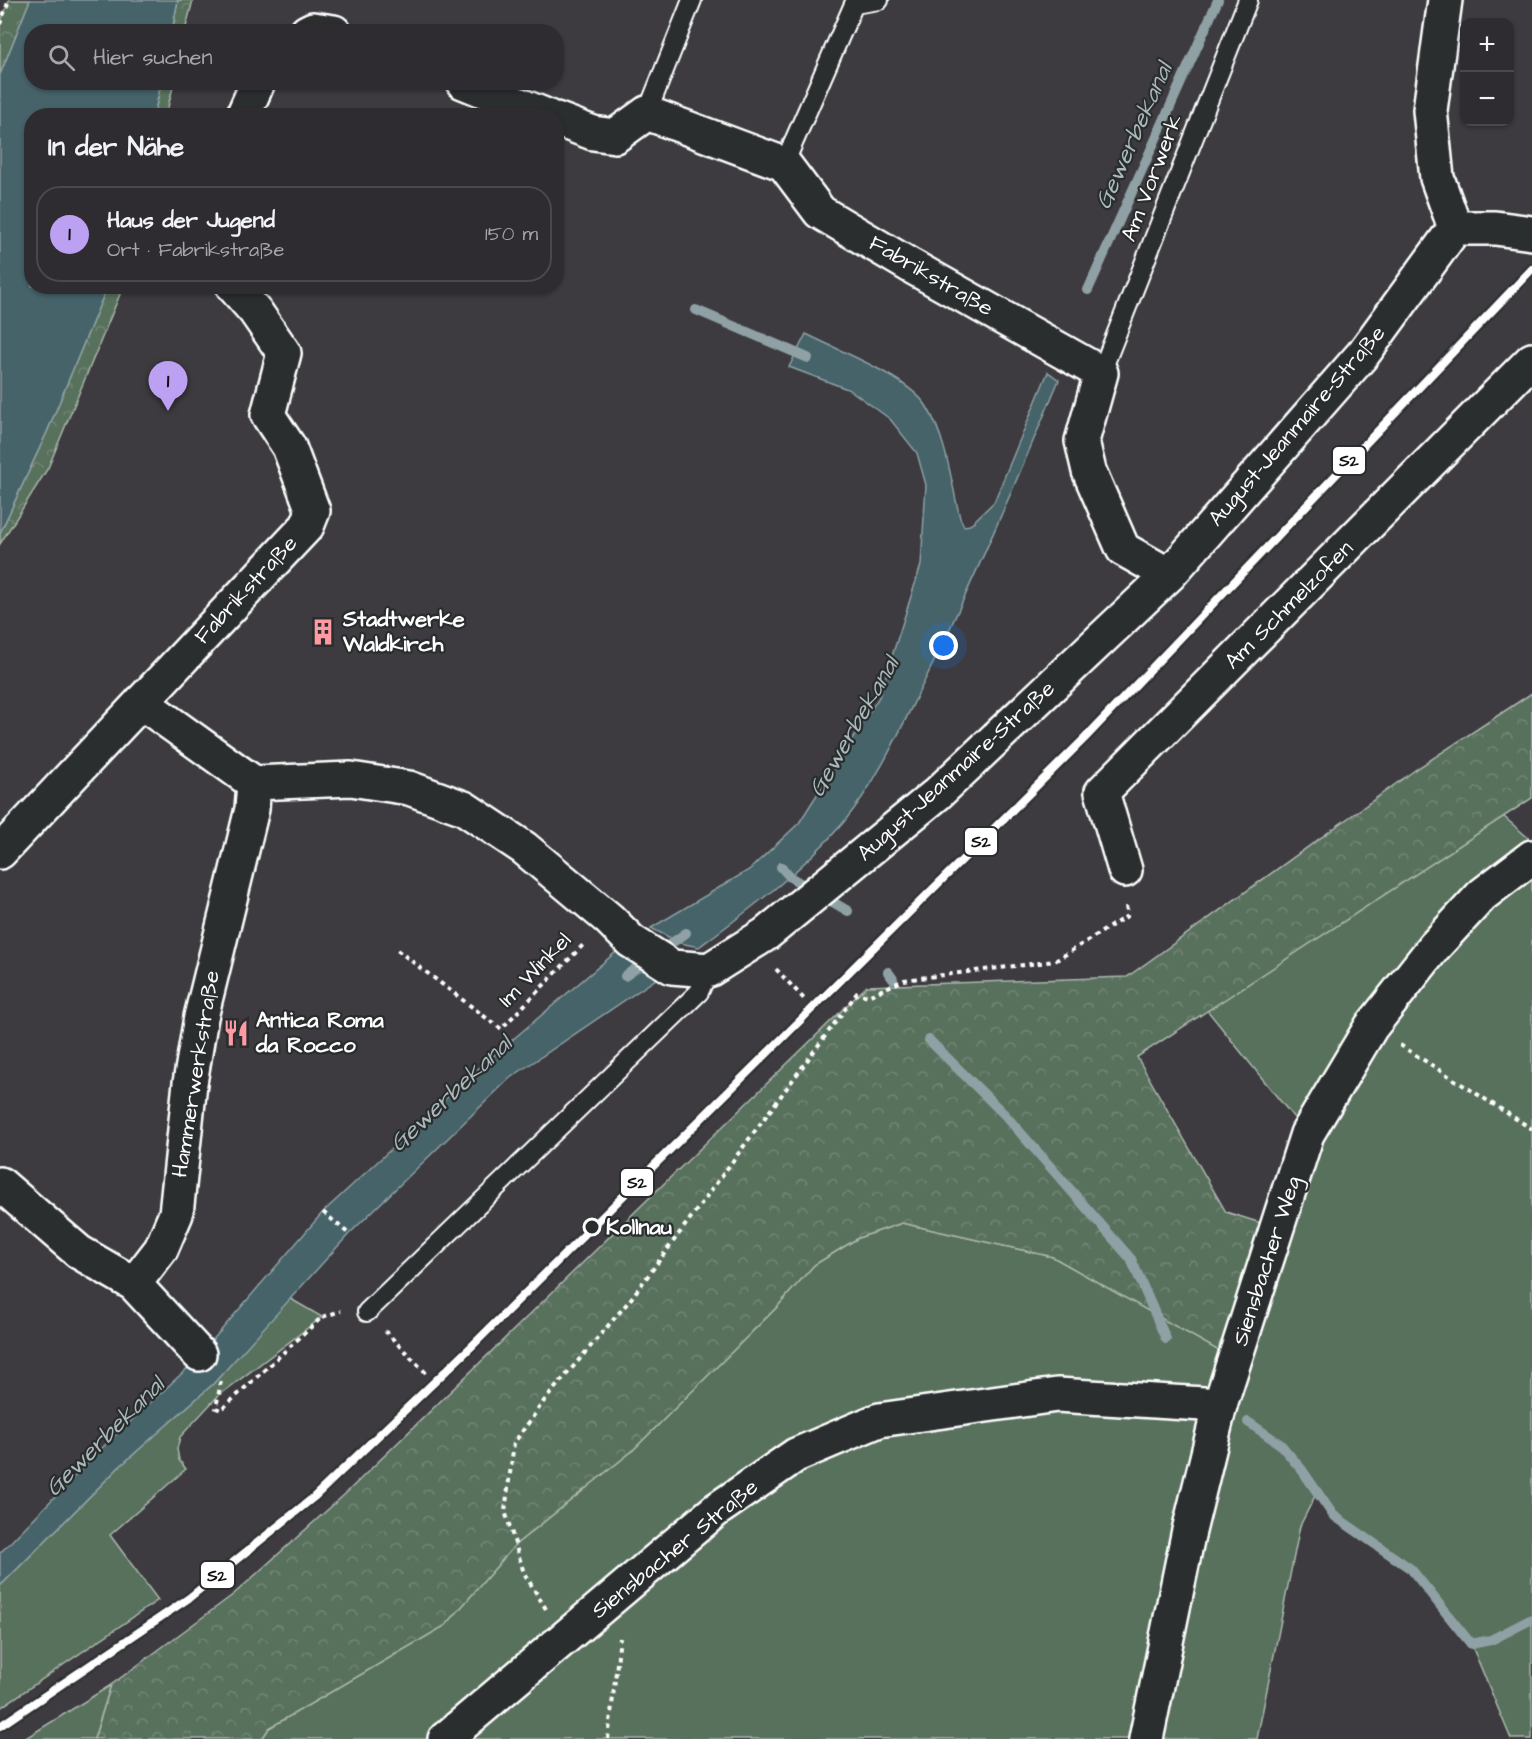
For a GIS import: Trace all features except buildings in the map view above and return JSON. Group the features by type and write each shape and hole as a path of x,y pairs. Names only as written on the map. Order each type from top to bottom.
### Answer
{"street":[{"path":"1446,0 1430,110 1437,178 1455,228 1496,228 1532,233"},
{"path":"247,108 254,90"},
{"path":"483,90 527,108"},
{"path":"564,122 593,133 615,136 647,113 784,164"},
{"name":"Fabrikstraße","path":"784,164 820,212 1101,373"},
{"name":"August-Jeanmaire-Straße","path":"709,970 766,934 937,794 1169,575 1363,354 1455,228"},
{"name":"Fabrikstraße","path":"0,852 307,526 313,511 289,447 268,415 284,353 255,311 240,294"},
{"name":"Am Schmelzofen","path":"1125,870 1102,792 1532,360"},
{"path":"1101,373 1082,441 1089,471 1123,549 1169,575"},
{"path":"141,702 254,783 351,779 409,788 464,808 524,848 620,930 672,967 709,970"},
{"name":"Hammerwerkstraße","path":"134,1284 161,1249 176,1214 190,1083 201,1017 252,809 254,783"},
{"name":"Siensbacher Weg","path":"1146,1739 1188,1535 1220,1405 1307,1134 1371,1028 1434,947 1482,895 1532,856"},
{"path":"0,1184 80,1252 134,1284 199,1354"},
{"name":"Siensbacher Straße","path":"445,1739 716,1510 796,1455 879,1420 1057,1395 1220,1405"}],"lane":[{"path":"647,113 692,0"},
{"path":"784,164 854,4 879,0"},
{"name":"Am Vorwerk","path":"1101,373 1248,0"},
{"path":"367,1312 699,992 709,970"}],"path":[{"path":"0,24 9,0"},
{"path":"562,1639 524,1573 505,1511 514,1443 544,1401 630,1300 857,993 868,996 904,980 1055,961 1127,916 1125,870"},
{"name":"Im Winkel","path":"397,950 501,1029 620,930"},
{"path":"797,992 806,1001"},
{"path":"1371,1028 1532,1129"},
{"path":"323,1212 349,1234"},
{"path":"222,1377 215,1402 216,1408 220,1410 322,1317 335,1311 367,1312 429,1376"},
{"path":"608,1739 617,1679 624,1589"}],"green space":[{"path":"9,0 30,0 0,75 0,24"},
{"path":"178,0 193,0 187,24 174,24"},
{"path":"160,90 172,90 168,108 156,108"},
{"path":"104,294 120,294 48,468 0,544 0,533 47,432"},
{"path":"1532,693 1532,798 1137,1057 1226,1212 1277,1228 1235,1360 1053,1257 902,1223 858,1238 814,1265 777,1307 631,1452 515,1545 446,1625 269,1728 262,1739 94,1739 111,1685 234,1594 344,1495 867,986 1127,977 1415,770"},
{"path":"1503,816 1532,841 1532,1739 1511,1739 1471,1644 1411,1569 1333,1515 1317,1492 1300,1526 1257,1739 262,1739 269,1728 446,1625 515,1545 631,1452 777,1307 814,1265 858,1238 902,1223 1053,1257 1235,1360 1307,1134 1207,1010"},
{"path":"289,1298 322,1317 217,1397 180,1437 177,1449 179,1460 186,1469 110,1535 158,1600 0,1708 0,1586 118,1468 213,1384"},
{"path":"111,1685 94,1739 24,1739"}],"water":[{"path":"30,0 178,0 173,24 24,24 24,90 159,90 156,108 24,108 24,294 104,294 47,432 0,533 0,75"},
{"path":"806,334 890,375 918,396 927,407 939,433 964,526 970,525 994,502 1048,372 1059,380 960,607 878,773 856,807 810,858 699,947 680,943 651,928 749,870 799,823 879,697 921,565 926,485 917,453 890,419 850,390 789,367"},
{"path":"616,952 656,979 510,1078 349,1234 213,1384 118,1468 0,1586 0,1553 105,1445 192,1364 323,1212 479,1068"}],"waterway":[{"name":"Gewerbekanal","path":"1088,290 1218,0"},
{"name":"Gewerbekanal","path":"696,310 808,358"},
{"path":"781,867 790,877 848,911"},
{"name":"Gewerbekanal","path":"625,976 686,933"},
{"path":"888,972 893,979"},
{"path":"929,1040 1005,1115 1131,1259 1166,1339"},
{"path":"1248,1422 1280,1444 1302,1470 1333,1515 1411,1569 1471,1644 1491,1640 1532,1619"}],"transit line":[{"name":"S2","path":"0,1726 189,1598 314,1497 473,1345 1085,738 1532,269"}],"place":[{"name":"Haus der Jugend","path":"168,411"},
{"name":"Stadtwerke Waldkirch","path":"323,632"},
{"name":"Antica Roma da Rocco","path":"236,1033"},
{"name":"Kollnau","path":"592,1227"}]}
